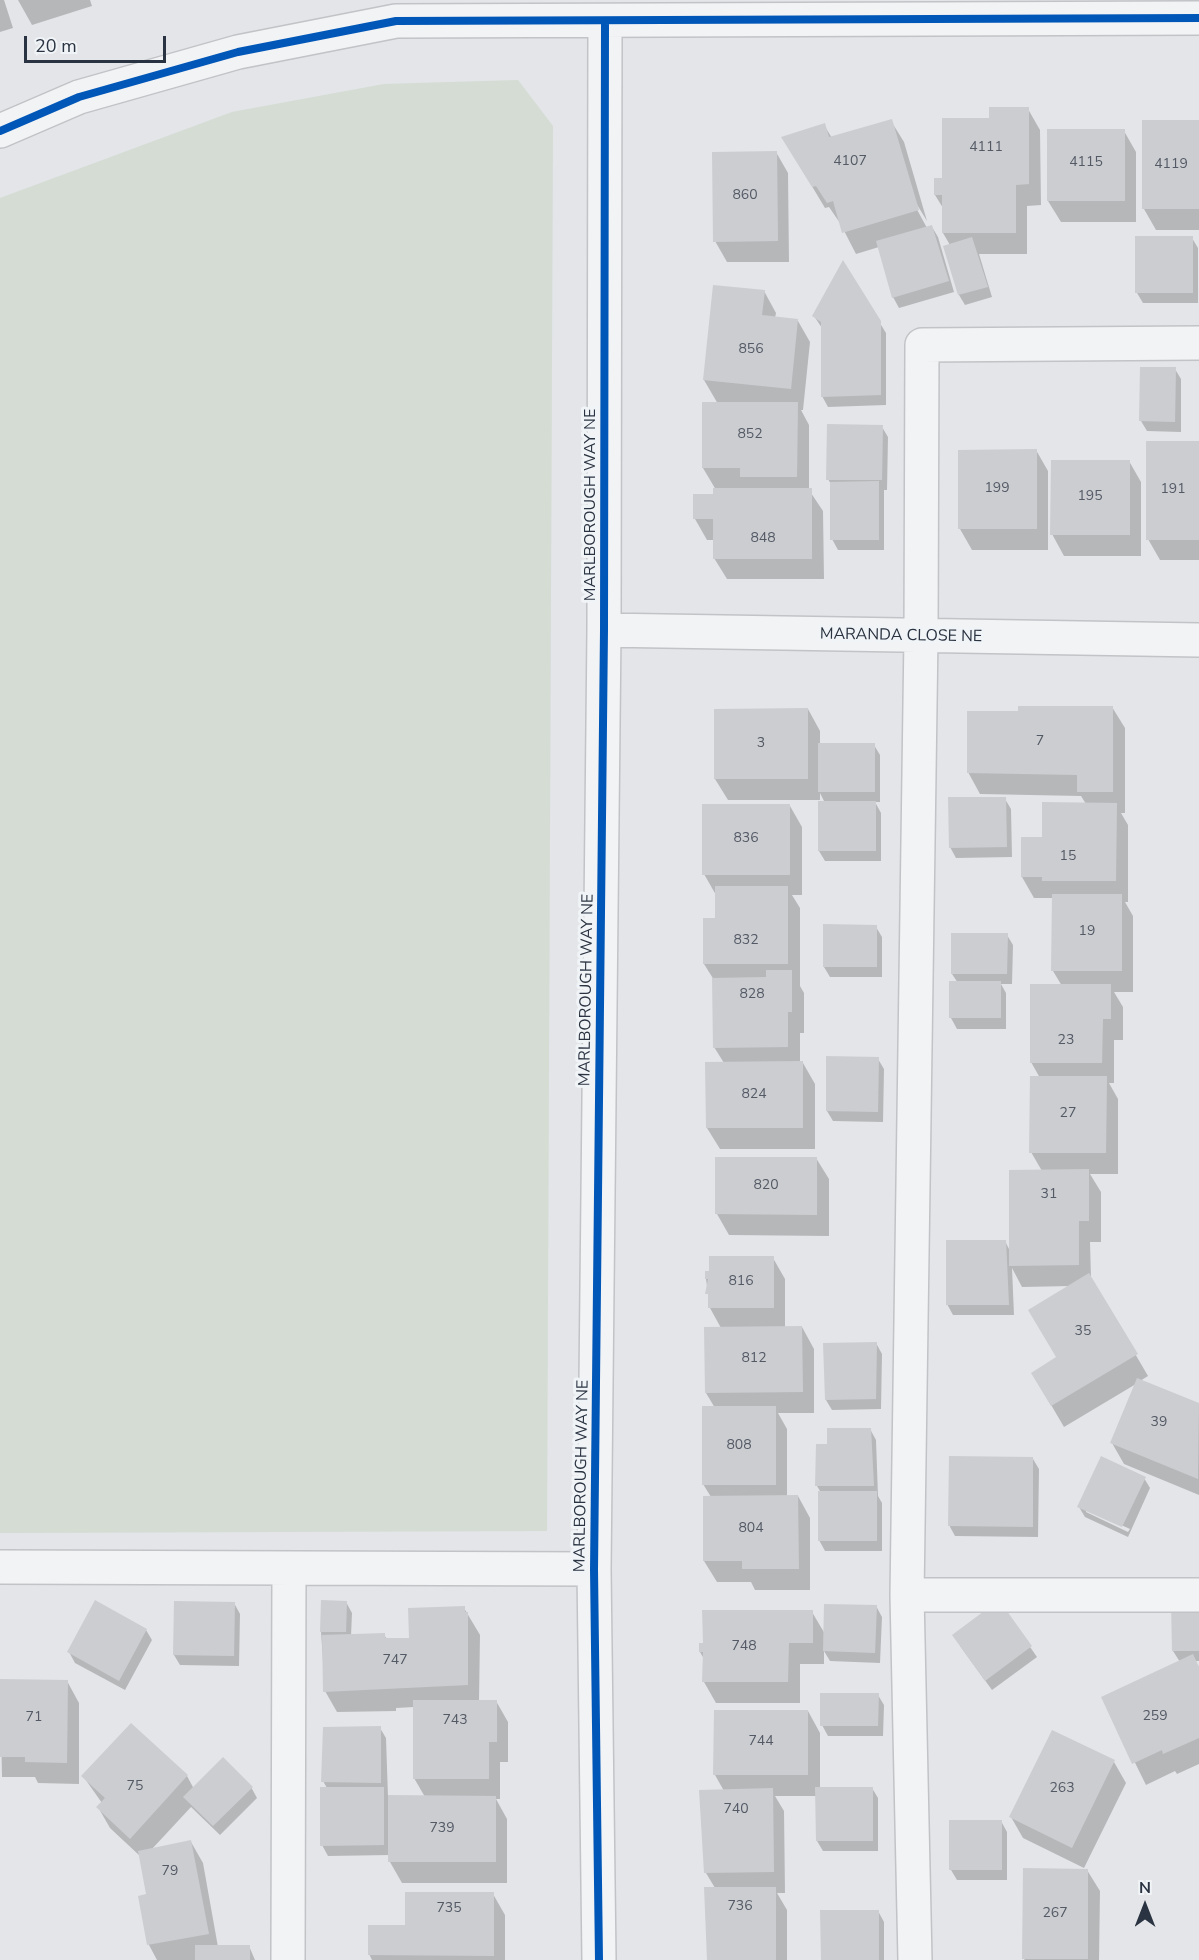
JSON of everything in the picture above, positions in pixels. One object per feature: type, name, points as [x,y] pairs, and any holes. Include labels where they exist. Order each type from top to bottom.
[{"type":"street","points":[[0,131],[79,97],[238,52],[396,21],[1199,18]]},
{"type":"street","name":"MARLBOROUGH WAY NE","points":[[599,1960],[594,1569],[604,630],[605,21]]},
{"type":"street","points":[[915,1960],[908,1595],[921,636],[922,345],[1199,343]]},
{"type":"street","name":"MARANDA CLOSE NE","points":[[604,630],[1199,640]]},
{"type":"street","points":[[0,1567],[594,1569]]},
{"type":"street","points":[[288,1960],[289,1568]]},
{"type":"street","points":[[908,1595],[1199,1595]]},
{"type":"shaded area","points":[[518,80],[553,126],[547,1531],[0,1533],[0,198],[232,112],[384,84]]},
{"type":"building","points":[[989,107],[1029,107],[1029,184],[1016,185],[1016,233],[942,233],[942,195],[934,195],[934,178],[942,178],[942,118],[989,118]]},
{"type":"building","points":[[892,119],[919,210],[842,233],[833,201],[827,203],[816,186],[812,187],[781,137],[825,123],[829,137]]},
{"type":"building","points":[[1142,120],[1199,120],[1199,209],[1142,209]]},
{"type":"building","points":[[1047,129],[1125,129],[1125,201],[1047,201]]},
{"type":"building","points":[[777,151],[778,241],[713,242],[712,152]]},
{"type":"building","points":[[932,225],[949,281],[892,298],[876,241]]},
{"type":"building","points":[[1135,236],[1193,236],[1193,293],[1135,293]]},
{"type":"building","points":[[972,237],[988,287],[958,295],[943,246]]},
{"type":"building","points":[[843,260],[881,321],[881,395],[821,397],[821,322],[812,316]]},
{"type":"building","points":[[713,285],[765,290],[762,315],[798,319],[791,389],[703,380]]},
{"type":"building","points":[[1140,367],[1176,367],[1175,422],[1139,421]]},
{"type":"building","points":[[702,402],[798,402],[797,477],[740,477],[740,468],[702,468]]},
{"type":"building","points":[[827,424],[883,425],[882,480],[826,480]]},
{"type":"building","points":[[1146,441],[1199,441],[1199,540],[1146,540]]},
{"type":"building","points":[[1037,449],[1037,529],[958,529],[958,450]]},
{"type":"building","points":[[1051,460],[1130,460],[1130,535],[1050,535]]},
{"type":"building","points":[[879,481],[879,540],[830,540],[830,482]]},
{"type":"building","points":[[713,488],[812,488],[812,559],[713,559],[713,519],[693,519],[693,494],[713,494]]},
{"type":"building","points":[[1018,706],[1113,706],[1113,792],[1077,792],[1077,775],[967,773],[967,711],[1018,711]]},
{"type":"building","points":[[808,708],[808,779],[714,779],[714,709]]},
{"type":"building","points":[[818,743],[875,743],[875,792],[818,792]]},
{"type":"building","points":[[948,797],[1006,797],[1007,847],[949,848]]},
{"type":"building","points":[[818,801],[876,801],[876,851],[818,851]]},
{"type":"building","points":[[1042,802],[1117,803],[1116,881],[1042,881],[1042,877],[1021,877],[1021,837],[1042,837]]},
{"type":"building","points":[[702,804],[790,804],[790,875],[702,875]]},
{"type":"building","points":[[715,886],[788,886],[788,964],[703,964],[703,918],[715,918]]},
{"type":"building","points":[[1052,894],[1122,894],[1122,971],[1051,971]]},
{"type":"building","points":[[823,924],[877,925],[877,967],[823,967]]},
{"type":"building","points":[[951,933],[1008,933],[1007,974],[951,974]]},
{"type":"building","points":[[766,970],[792,970],[792,1012],[788,1012],[788,1047],[713,1048],[712,978],[766,977]]},
{"type":"building","points":[[949,981],[1001,981],[1001,1018],[949,1018]]},
{"type":"building","points":[[1030,984],[1111,984],[1111,1019],[1103,1019],[1102,1063],[1030,1063]]},
{"type":"building","points":[[826,1056],[879,1057],[878,1112],[826,1111]]},
{"type":"building","points":[[803,1061],[803,1128],[706,1128],[705,1062]]},
{"type":"building","points":[[1030,1076],[1107,1076],[1106,1153],[1029,1153]]},
{"type":"building","points":[[715,1157],[817,1157],[817,1215],[715,1214]]},
{"type":"building","points":[[1089,1169],[1089,1221],[1079,1221],[1079,1265],[1009,1266],[1009,1170]]},
{"type":"building","points":[[946,1240],[1006,1240],[1009,1305],[946,1305]]},
{"type":"building","points":[[709,1256],[774,1256],[774,1308],[708,1308],[708,1294],[705,1294],[708,1279],[705,1279],[705,1271],[709,1271]]},
{"type":"building","points":[[1089,1273],[1138,1354],[1051,1406],[1031,1373],[1056,1357],[1028,1310]]},
{"type":"building","points":[[802,1326],[803,1392],[705,1393],[704,1327]]},
{"type":"building","points":[[877,1342],[876,1399],[825,1400],[823,1343]]},
{"type":"building","points":[[1137,1378],[1199,1403],[1198,1479],[1110,1443]]},
{"type":"building","points":[[702,1406],[776,1406],[776,1485],[702,1485]]},
{"type":"building","points":[[827,1428],[871,1428],[874,1486],[815,1486],[816,1444],[827,1444]]},
{"type":"building","points":[[949,1456],[1033,1457],[1033,1527],[948,1526]]},
{"type":"building","points":[[1101,1456],[1146,1477],[1122,1527],[1077,1507]]},
{"type":"building","points":[[818,1491],[877,1491],[877,1541],[818,1541]]},
{"type":"building","points":[[798,1495],[799,1569],[742,1569],[742,1561],[703,1561],[703,1496]]},
{"type":"building","points":[[95,1600],[147,1629],[119,1681],[67,1652]]},
{"type":"building","points":[[321,1600],[347,1601],[346,1632],[320,1632]]},
{"type":"building","points":[[999,1600],[1032,1646],[985,1681],[952,1635]]},
{"type":"building","points":[[1199,1600],[1199,1651],[1172,1651],[1171,1601]]},
{"type":"building","points":[[174,1601],[235,1602],[234,1656],[173,1655]]},
{"type":"building","points":[[824,1604],[877,1605],[875,1653],[823,1651]]},
{"type":"building","points":[[465,1606],[465,1612],[468,1612],[468,1685],[323,1692],[322,1635],[385,1633],[385,1638],[409,1638],[408,1608]]},
{"type":"building","points":[[702,1610],[813,1610],[813,1643],[789,1643],[788,1682],[702,1682],[703,1652],[699,1652],[699,1643],[703,1643]]},
{"type":"building","points":[[1193,1654],[1199,1667],[1199,1738],[1163,1754],[1162,1750],[1132,1764],[1101,1697]]},
{"type":"building","points":[[0,1679],[68,1680],[67,1763],[25,1762],[25,1757],[0,1757]]},
{"type":"building","points":[[820,1693],[879,1693],[878,1726],[820,1726]]},
{"type":"building","points":[[413,1700],[497,1700],[497,1742],[489,1742],[489,1779],[413,1779]]},
{"type":"building","points":[[714,1710],[808,1710],[808,1775],[713,1775]]},
{"type":"building","points":[[131,1723],[188,1775],[130,1839],[96,1807],[105,1798],[81,1776]]},
{"type":"building","points":[[381,1726],[381,1783],[321,1782],[323,1727]]},
{"type":"building","points":[[1052,1730],[1115,1760],[1072,1848],[1009,1817]]},
{"type":"building","points":[[223,1757],[253,1787],[213,1826],[183,1797]]},
{"type":"building","points":[[320,1787],[384,1787],[384,1845],[320,1846]]},
{"type":"building","points":[[815,1787],[873,1787],[873,1841],[816,1841]]},
{"type":"building","points":[[773,1788],[774,1872],[704,1873],[699,1790]]},
{"type":"building","points":[[388,1795],[496,1796],[496,1862],[388,1862]]},
{"type":"building","points":[[949,1820],[1002,1820],[1002,1870],[949,1870]]},
{"type":"building","points":[[191,1840],[209,1934],[147,1945],[138,1896],[146,1894],[138,1851]]},
{"type":"building","points":[[1023,1868],[1088,1869],[1088,1959],[1022,1959]]},
{"type":"building","points":[[704,1887],[776,1887],[776,1960],[707,1960]]},
{"type":"building","points":[[405,1892],[494,1892],[494,1956],[368,1955],[368,1925],[405,1925]]},
{"type":"building","points":[[820,1910],[879,1910],[879,1960],[821,1960]]},
{"type":"building","points":[[195,1945],[250,1945],[250,1960],[195,1960]]},
{"type":"cycle path","points":[[0,131],[79,97],[238,52],[396,21],[1199,18]]},
{"type":"cycle path","points":[[599,1960],[594,1569],[604,630],[605,21]]}]
